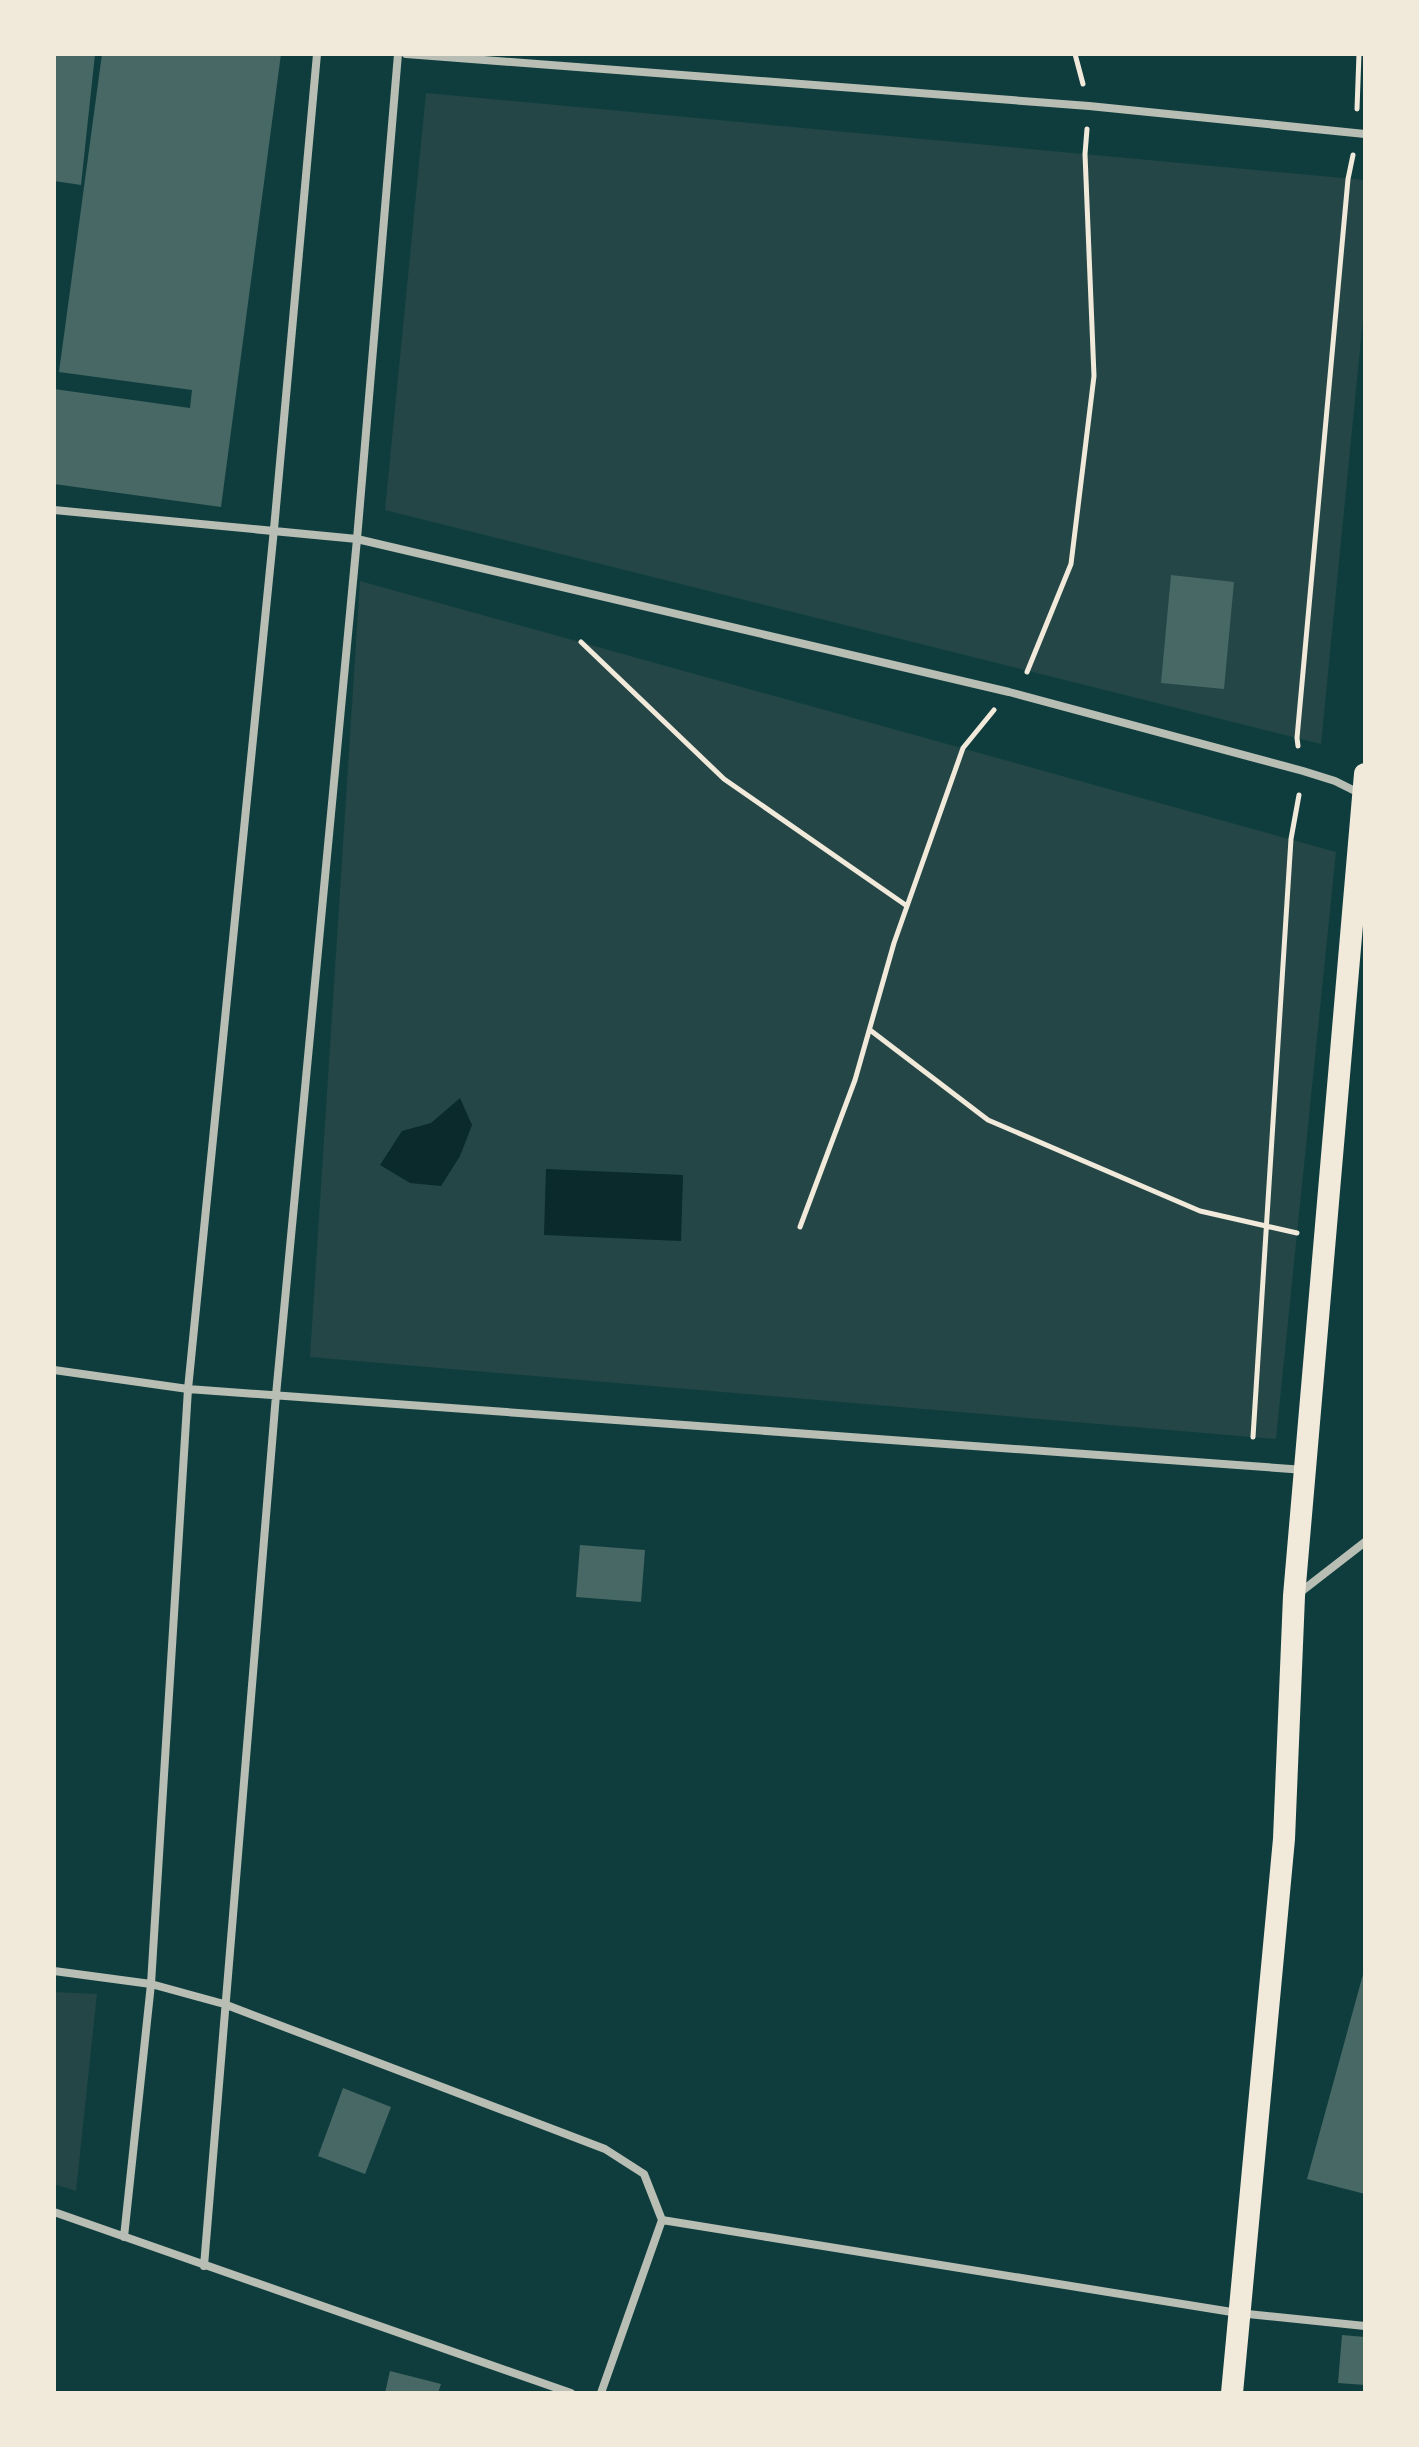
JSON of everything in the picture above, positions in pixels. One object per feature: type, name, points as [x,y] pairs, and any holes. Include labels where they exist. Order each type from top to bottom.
[{"type":"highway","points":[[1232,2393],[1284,1839],[1294,1596],[1364,789]]},
{"type":"street","points":[[124,2237],[151,1984],[188,1389],[274,529],[317,54]]},
{"type":"street","points":[[204,2266],[276,1395],[357,539],[398,54]]},
{"type":"street","points":[[406,54],[1089,106],[1365,134]]},
{"type":"street","points":[[54,510],[357,539],[1009,692],[1364,789]]},
{"type":"street","points":[[54,1370],[188,1389],[1307,1470]]},
{"type":"street","points":[[1294,1596],[1365,1542]]},
{"type":"street","points":[[54,1971],[151,1984],[224,2004],[605,2149],[644,2174],[662,2220],[601,2393]]},
{"type":"street","points":[[54,2212],[571,2393]]},
{"type":"street","points":[[662,2220],[1238,2313],[1365,2326]]},
{"type":"path","points":[[800,1227],[855,1080],[907,906],[963,748],[1029,670],[1071,564],[1094,376],[1085,154],[1089,106],[1075,54]]},
{"type":"path","points":[[581,642],[724,779],[907,906]]},
{"type":"path","points":[[870,1030],[988,1120],[1200,1211],[1297,1233]]},
{"type":"shaded area","points":[[426,93],[1365,180],[1365,298],[1321,744],[385,510]]},
{"type":"shaded area","points":[[360,581],[1336,852],[1276,1439],[310,1357]]},
{"type":"shaded area","points":[[460,1098],[472,1125],[460,1156],[441,1186],[410,1183],[380,1165],[402,1131],[431,1123]]},
{"type":"shaded area","points":[[546,1169],[683,1175],[681,1241],[544,1235]]},
{"type":"shaded area","points":[[54,1992],[97,1994],[76,2191],[54,2184]]},
{"type":"building","points":[[54,54],[95,54],[81,185],[54,181]]},
{"type":"building","points":[[102,54],[281,54],[221,507],[54,484],[54,389],[190,408],[192,390],[59,372]]},
{"type":"building","points":[[1171,575],[1234,582],[1224,689],[1161,683]]},
{"type":"building","points":[[580,1545],[645,1550],[641,1602],[576,1597]]},
{"type":"building","points":[[1365,1967],[1365,2194],[1307,2179]]},
{"type":"building","points":[[343,2088],[391,2107],[365,2174],[318,2156]]},
{"type":"building","points":[[1342,2335],[1365,2337],[1365,2385],[1338,2383]]},
{"type":"building","points":[[390,2371],[441,2384],[438,2393],[385,2393]]}]
